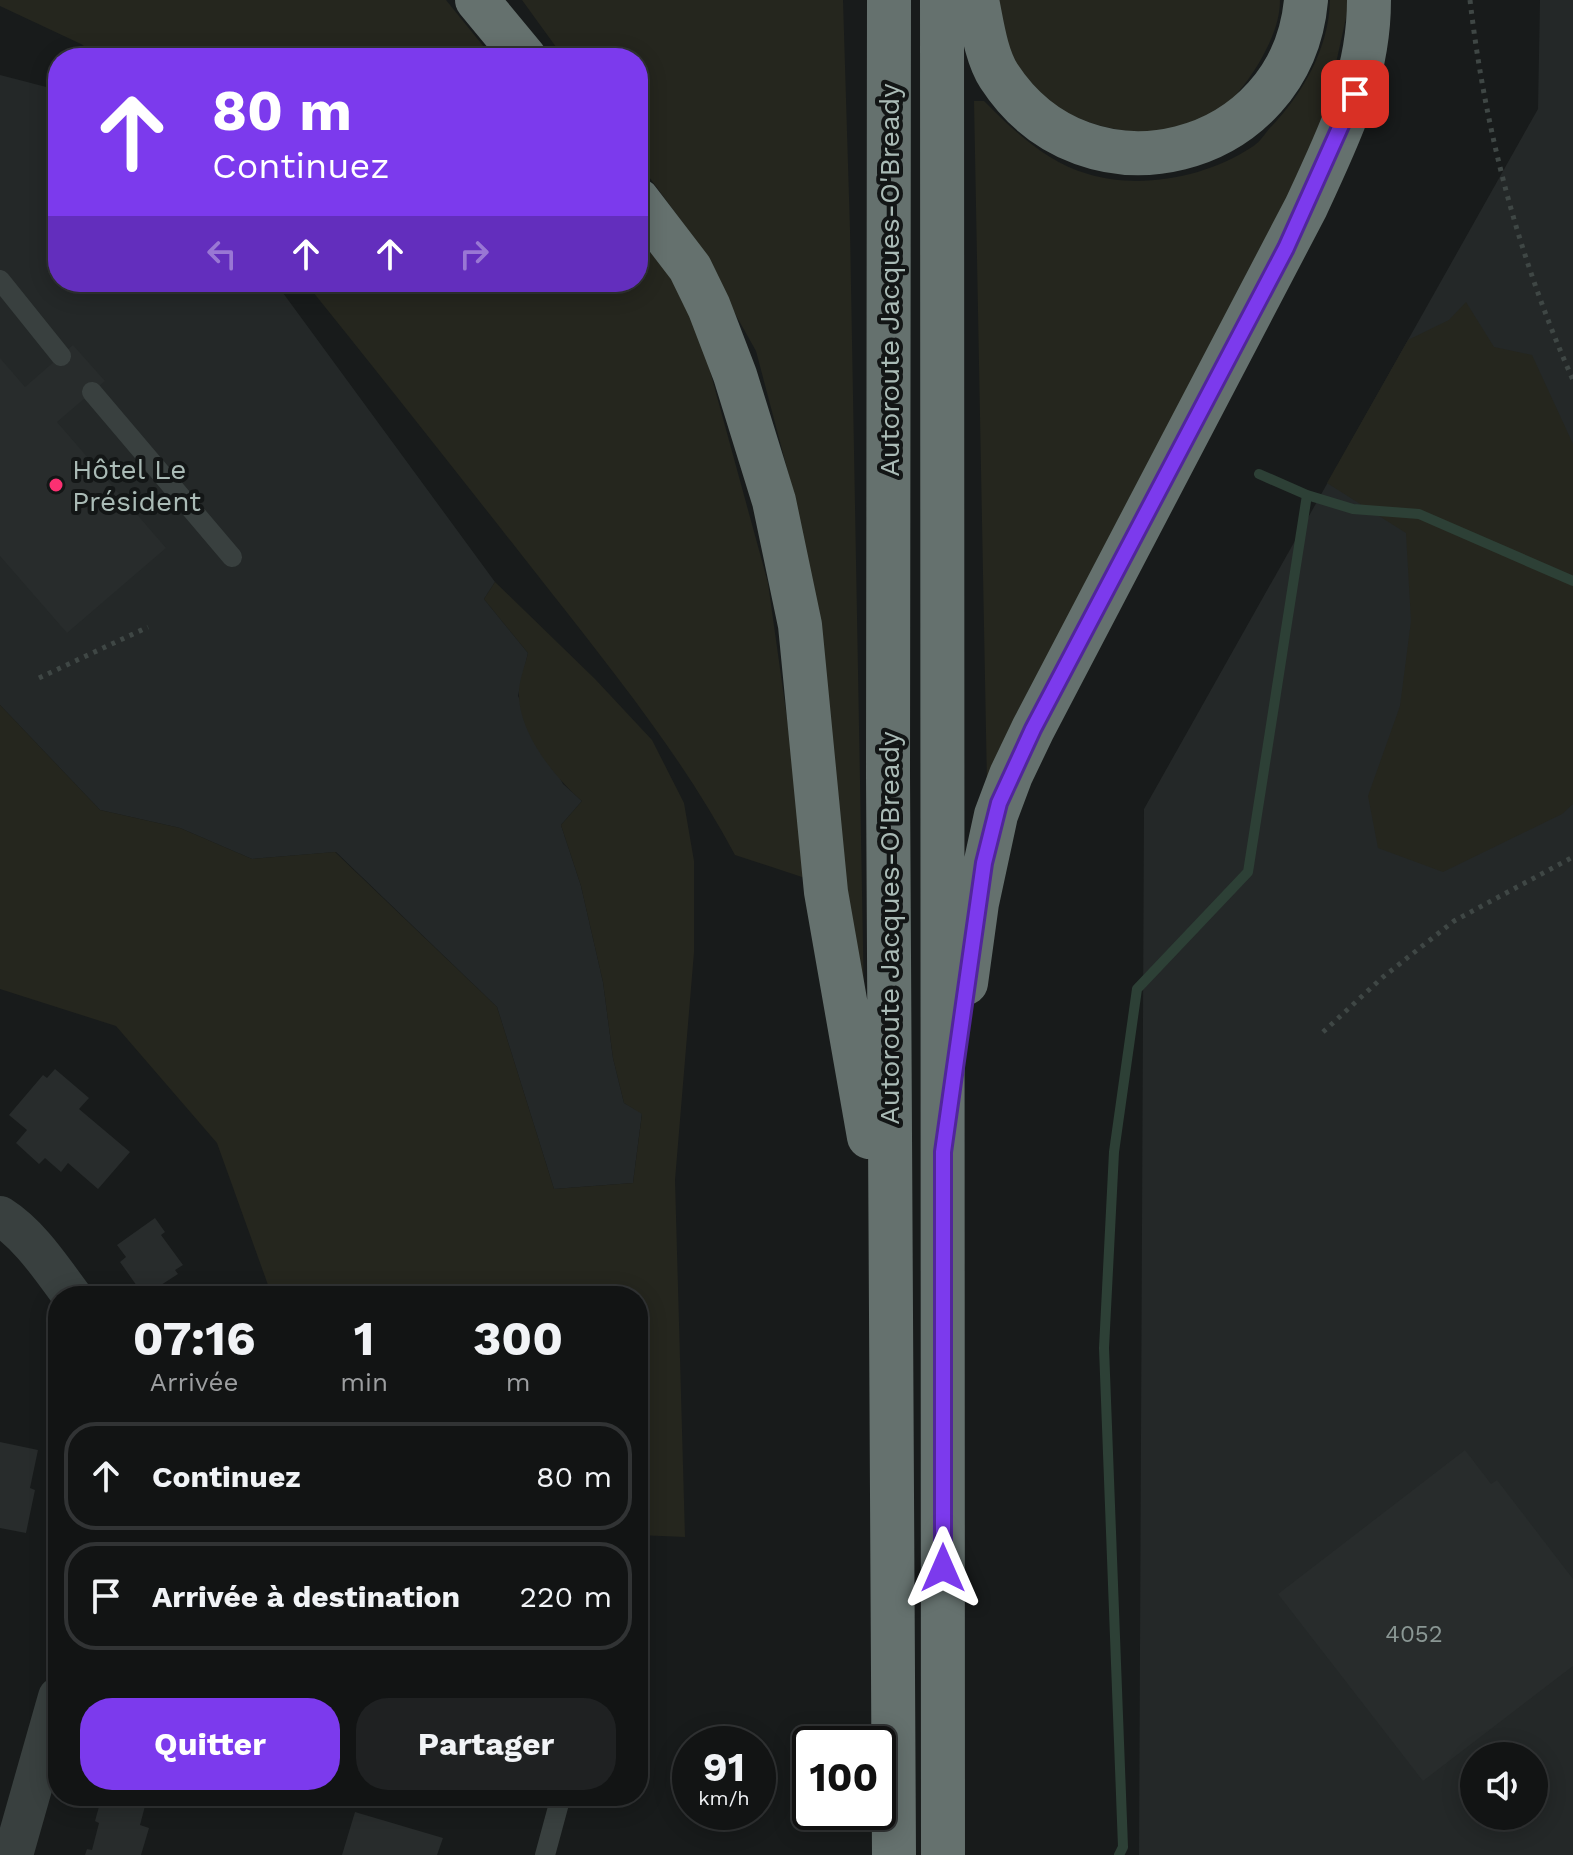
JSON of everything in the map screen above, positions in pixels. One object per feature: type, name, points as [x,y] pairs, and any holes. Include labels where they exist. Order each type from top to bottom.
[{"type":"highway","points":[[477,0],[517,48]]},
{"type":"highway","name":"Autoroute Jacques-O'Bready","points":[[889,0],[894,1855]]},
{"type":"highway","name":"Autoroute Jacques-O'Bready","points":[[942,0],[943,1855]]},
{"type":"highway","points":[[977,0],[998,74],[1024,108],[1074,142],[1111,153],[1160,154],[1215,136],[1264,100],[1293,55],[1304,19],[1306,0]]},
{"type":"highway","points":[[943,1152],[977,903],[999,803],[1033,729],[1306,207],[1343,125],[1362,70],[1369,29],[1369,0]]},
{"type":"highway","points":[[648,213],[690,268],[709,307],[735,375],[774,501],[793,582],[802,637],[826,892],[890,1259]]},
{"type":"street","points":[[0,1216],[12,1223],[65,1286]]},
{"type":"street","points":[[13,1855],[48,1732]]},
{"type":"lane","points":[[0,280],[61,356]]},
{"type":"lane","points":[[92,392],[232,557]]},
{"type":"lane","points":[[545,1855],[558,1806]]},
{"type":"path","points":[[1470,0],[1484,102],[1508,200],[1536,292],[1573,380]]},
{"type":"path","points":[[39,678],[148,627]]},
{"type":"path","points":[[1323,1032],[1383,977],[1454,921],[1573,857]]},
{"type":"shaded area","points":[[0,0],[446,0],[485,48],[87,48],[0,6]]},
{"type":"shaded area","points":[[522,0],[843,0],[864,1001],[844,892],[794,495],[756,351],[688,230],[648,176],[648,48],[557,48]]},
{"type":"shaded area","points":[[997,0],[1280,0],[1280,8],[1259,63],[1218,112],[1190,127],[1166,132],[1141,132],[1115,129],[1066,113],[1029,85],[1012,55]]},
{"type":"shaded area","points":[[1330,0],[1350,0],[1332,81],[1307,170],[987,784],[974,101],[984,101],[1045,154],[1088,174],[1129,181],[1194,173],[1255,145],[1292,101],[1319,53],[1325,36]]},
{"type":"shaded area","points":[[1540,0],[1573,0],[1573,1855],[1139,1855],[1144,809],[1538,109]]},
{"type":"shaded area","points":[[0,75],[48,87],[48,292],[282,292],[495,582],[484,599],[528,653],[518,696],[563,784],[582,801],[561,825],[581,886],[603,982],[613,1058],[624,1103],[642,1113],[633,1183],[554,1189],[497,1007],[336,852],[252,859],[180,828],[100,810],[0,705]]},
{"type":"shaded area","points":[[648,250],[668,273],[698,327],[768,583],[792,754],[805,878],[735,855],[672,752],[459,475],[313,292],[648,292]]},
{"type":"shaded area","points":[[1466,302],[1494,347],[1532,355],[1573,444],[1573,804],[1562,814],[1443,872],[1378,848],[1368,796],[1400,706],[1411,621],[1406,533],[1327,483],[1408,340],[1449,320]]},
{"type":"shaded area","points":[[495,582],[595,679],[652,740],[684,803],[694,861],[694,952],[675,1180],[685,1537],[648,1535],[648,1286],[268,1286],[217,1143],[116,1026],[0,989],[0,705],[100,810],[180,828],[252,859],[335,852],[497,1007],[554,1189],[633,1183],[642,1114],[624,1103],[613,1058],[603,982],[581,886],[561,825],[582,801],[550,768],[532,740],[521,710],[519,691],[528,653],[484,599]]},
{"type":"building","name":"Hôtel Le Président","points":[[73,345],[105,381],[57,422],[166,548],[67,633],[0,556],[0,358],[25,387]]},
{"type":"building","points":[[55,1069],[89,1098],[79,1109],[130,1152],[98,1189],[68,1163],[61,1172],[45,1158],[39,1164],[16,1143],[27,1130],[9,1115],[43,1075],[47,1078]]},
{"type":"building","points":[[155,1218],[165,1232],[161,1235],[183,1265],[175,1270],[178,1274],[159,1286],[137,1286],[120,1262],[126,1257],[117,1245]]},
{"type":"building","points":[[0,1442],[38,1450],[30,1488],[35,1490],[26,1533],[0,1528]]},
{"type":"building","points":[[1465,1450],[1491,1484],[1497,1480],[1573,1579],[1573,1666],[1474,1742],[1460,1742],[1460,1753],[1423,1781],[1278,1594]]},
{"type":"building","points":[[99,1806],[145,1806],[140,1825],[149,1828],[141,1855],[85,1855],[87,1849],[92,1850],[99,1823],[95,1821]]},
{"type":"building","points":[[355,1812],[443,1838],[437,1855],[342,1855]]},
{"type":"waterway","points":[[1259,474],[1307,495],[1353,509],[1419,514],[1573,581]]},
{"type":"waterway","points":[[1119,1855],[1123,1847],[1104,1348],[1114,1152],[1137,989],[1248,872],[1307,495]]},
{"type":"place","name":"Hôtel Le Président","points":[[56,485]]},
{"type":"route","points":[[943,1568],[943,1152],[977,903],[999,803],[1033,729],[1286,248],[1355,94]]}]
